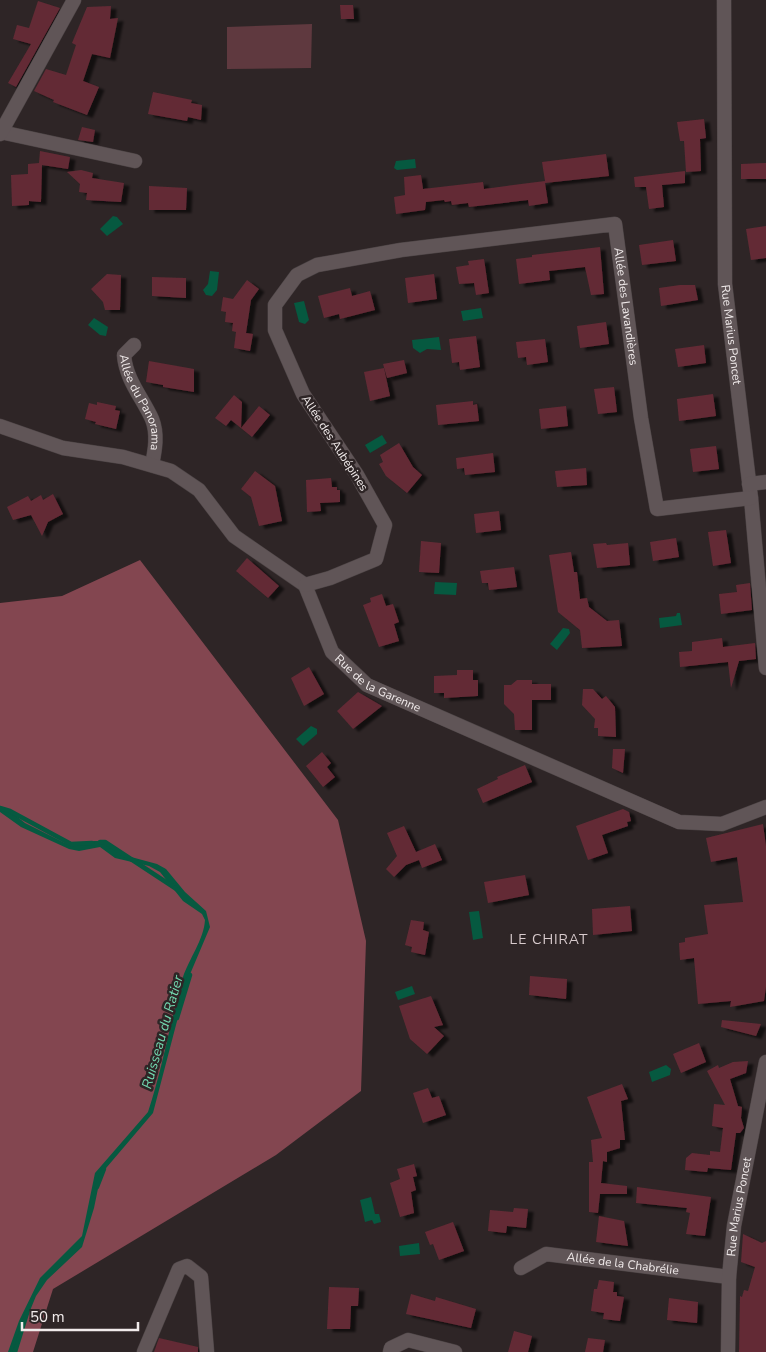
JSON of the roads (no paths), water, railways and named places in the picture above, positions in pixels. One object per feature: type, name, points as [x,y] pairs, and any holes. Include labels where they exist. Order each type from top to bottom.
[{"type":"street","points":[[74,0],[0,133],[135,161]]},
{"type":"street","name":"Rue Marius Poncet","points":[[724,0],[725,284],[750,491],[766,668]]},
{"type":"street","name":"Allée des Lavandières","points":[[400,250],[614,224],[641,418],[657,509],[750,491]]},
{"type":"street","name":"Allée des Aubépines","points":[[304,585],[330,578],[376,559],[385,525],[357,475],[303,394],[275,330],[275,305],[298,275],[318,265],[400,250]]},
{"type":"street","name":"Allée du Panorama","points":[[134,345],[124,355],[125,370],[153,421],[156,446],[152,465]]},
{"type":"street","points":[[0,426],[63,448],[123,457],[171,471],[199,490],[234,536],[304,585]]},
{"type":"street","points":[[750,491],[766,482]]},
{"type":"street","name":"Rue de la Garenne","points":[[304,585],[332,652],[367,685],[680,822],[722,824],[766,807]]},
{"type":"street","name":"Rue Marius Poncet","points":[[728,1352],[729,1277],[734,1226],[766,1062]]},
{"type":"street","name":"Allée de la Chabrélie","points":[[520,1268],[546,1254],[729,1277]]},
{"type":"street","points":[[144,1352],[179,1269],[187,1266],[201,1277],[207,1352]]},
{"type":"street","points":[[390,1352],[391,1348],[408,1340],[455,1352]]},
{"type":"waterway","name":"Ruisseau du Ratier","points":[[0,808],[10,811],[71,844],[92,843]]},
{"type":"waterway","name":"Ruisseau du Ratier","points":[[100,842],[105,842],[178,890]]},
{"type":"waterway","name":"Ruisseau du Ratier","points":[[177,1018],[190,975]]},
{"type":"waterway","name":"Ruisseau du Ratier","points":[[97,1187],[104,1169]]},
{"type":"waterway","name":"Ruisseau du Ratier","points":[[15,1352],[27,1313]]},
{"type":"district","name":"LE CHIRAT","points":[[549,939]]}]
